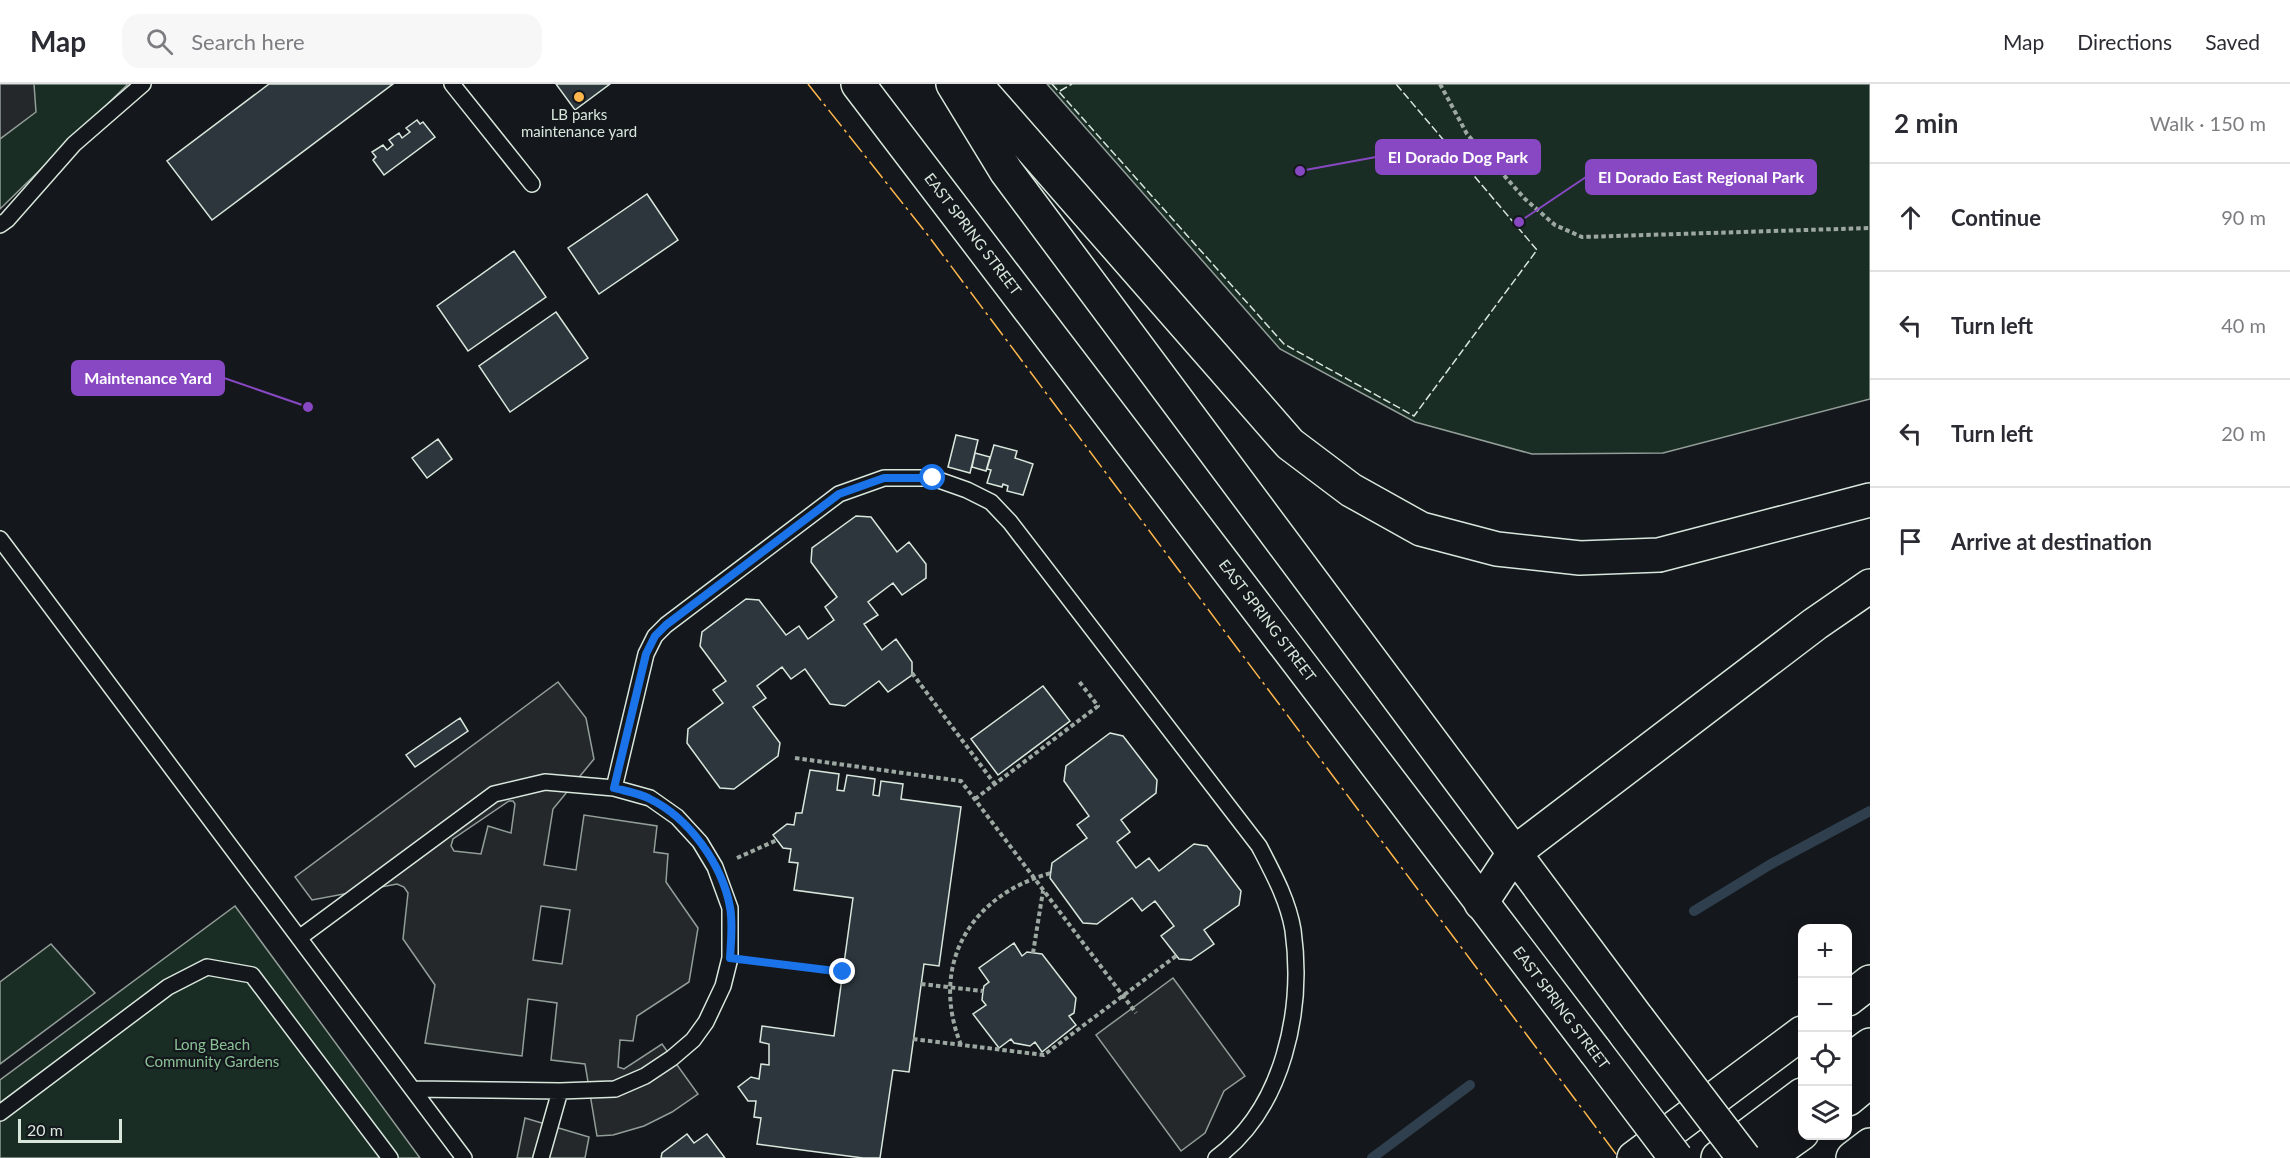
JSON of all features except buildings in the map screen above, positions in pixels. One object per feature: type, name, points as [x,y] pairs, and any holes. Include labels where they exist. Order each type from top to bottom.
[{"type":"main road","name":"EAST SPRING STREET","points":[[858,84],[1676,1158]]},
{"type":"main road","points":[[953,84],[1006,171],[1743,1158]]},
{"type":"main road","points":[[975,84],[1290,444],[1351,490],[1421,530],[1497,549],[1569,557],[1659,555],[1870,500]]},
{"type":"main road","points":[[1481,903],[1514,853],[1815,624],[1870,586]]},
{"type":"main road","points":[[1852,996],[1870,982]]},
{"type":"main road","points":[[1634,1158],[1798,1037]]},
{"type":"main road","points":[[1852,1058],[1870,1045]]},
{"type":"main road","points":[[1852,1096],[1870,1081]]},
{"type":"main road","points":[[1718,1158],[1798,1099]]},
{"type":"main road","points":[[1767,1158],[1798,1136]]},
{"type":"main road","points":[[1852,1158],[1870,1145]]},
{"type":"lane","points":[[0,225],[74,144],[143,84]]},
{"type":"lane","points":[[452,84],[532,184]]},
{"type":"lane","points":[[614,788],[650,644],[666,625],[839,494],[884,478],[933,478],[967,490],[991,502],[1010,522],[1259,846],[1282,891],[1293,929],[1296,968],[1293,1019],[1281,1066],[1262,1104],[1235,1144],[1216,1158]]},
{"type":"lane","points":[[0,539],[464,1158]]},
{"type":"lane","points":[[299,938],[494,794],[545,782],[614,788],[650,798],[677,818],[700,842],[715,867],[730,908],[730,958],[723,986],[706,1022],[693,1040],[645,1076],[615,1089],[413,1089]]},
{"type":"lane","points":[[0,1113],[168,987],[207,967],[252,975],[390,1158]]},
{"type":"lane","points":[[542,1158],[560,1090]]},
{"type":"path","points":[[1440,84],[1467,134],[1525,199],[1555,225],[1582,237],[1870,228]]},
{"type":"path","points":[[912,673],[994,783]]},
{"type":"path","points":[[975,799],[1098,706],[1078,680]]},
{"type":"path","points":[[795,758],[962,781],[1136,1013]]},
{"type":"path","points":[[715,867],[777,840]]},
{"type":"path","points":[[962,1045],[950,1011],[949,987],[958,948],[968,929],[991,901],[1034,877],[1051,873]]},
{"type":"path","points":[[1034,953],[1043,890]]},
{"type":"path","points":[[913,1039],[1044,1055],[1176,956]]},
{"type":"path","points":[[730,958],[843,972]]},
{"type":"path","points":[[921,984],[983,991]]},
{"type":"green space","points":[[0,84],[128,84],[0,209]]},
{"type":"green space","points":[[1047,84],[1870,84],[1870,399],[1663,453],[1532,454],[1415,422],[1280,349]]},
{"type":"green space","name":"Long Beach Community Gardens","points":[[235,906],[420,1158],[0,1158],[0,1080]]},
{"type":"green space","points":[[51,944],[95,993],[0,1064],[0,982]]},
{"type":"shaded area","points":[[0,84],[34,84],[36,112],[0,139]]},
{"type":"shaded area","points":[[558,682],[586,718],[594,759],[553,809],[544,865],[576,870],[584,815],[657,826],[654,852],[668,854],[666,882],[698,928],[689,982],[637,1016],[633,1041],[620,1040],[618,1067],[624,1069],[662,1044],[698,1094],[672,1112],[644,1126],[613,1135],[597,1136],[585,1064],[551,1060],[557,1003],[528,999],[522,1056],[425,1043],[435,985],[403,939],[408,893],[404,887],[397,884],[312,900],[295,877]],"holes":[[[509,801],[515,804],[511,833],[488,826],[481,854],[454,851],[451,846],[453,839]],[[541,906],[570,910],[562,964],[533,960]]]},
{"type":"shaded area","points":[[1173,978],[1245,1076],[1224,1091],[1205,1133],[1181,1151],[1096,1035]]},
{"type":"shaded area","points":[[525,1118],[589,1137],[585,1158],[517,1158]]},
{"type":"waterway","points":[[1694,911],[1771,864],[1870,811]]},
{"type":"waterway","points":[[1372,1158],[1470,1085]]},
{"type":"fence","points":[[1052,84],[1284,344],[1414,416],[1537,250],[1396,84]]},
{"type":"fence","points":[[1060,91],[1072,84]]},
{"type":"power","points":[[808,84],[927,234],[1619,1158]]},
{"type":"place","name":"LB parks maintenance yard","points":[[579,97]]},
{"type":"place","name":"El Dorado Dog Park","points":[[1300,171]]},
{"type":"place","name":"El Dorado East Regional Park","points":[[1519,222]]},
{"type":"place","name":"Maintenance Yard","points":[[308,407]]},
{"type":"route","points":[[843,972],[730,958],[732,936],[730,908],[715,867],[700,842],[677,818],[650,798],[614,788],[646,654],[655,636],[666,625],[839,494],[884,478],[933,478]]}]
